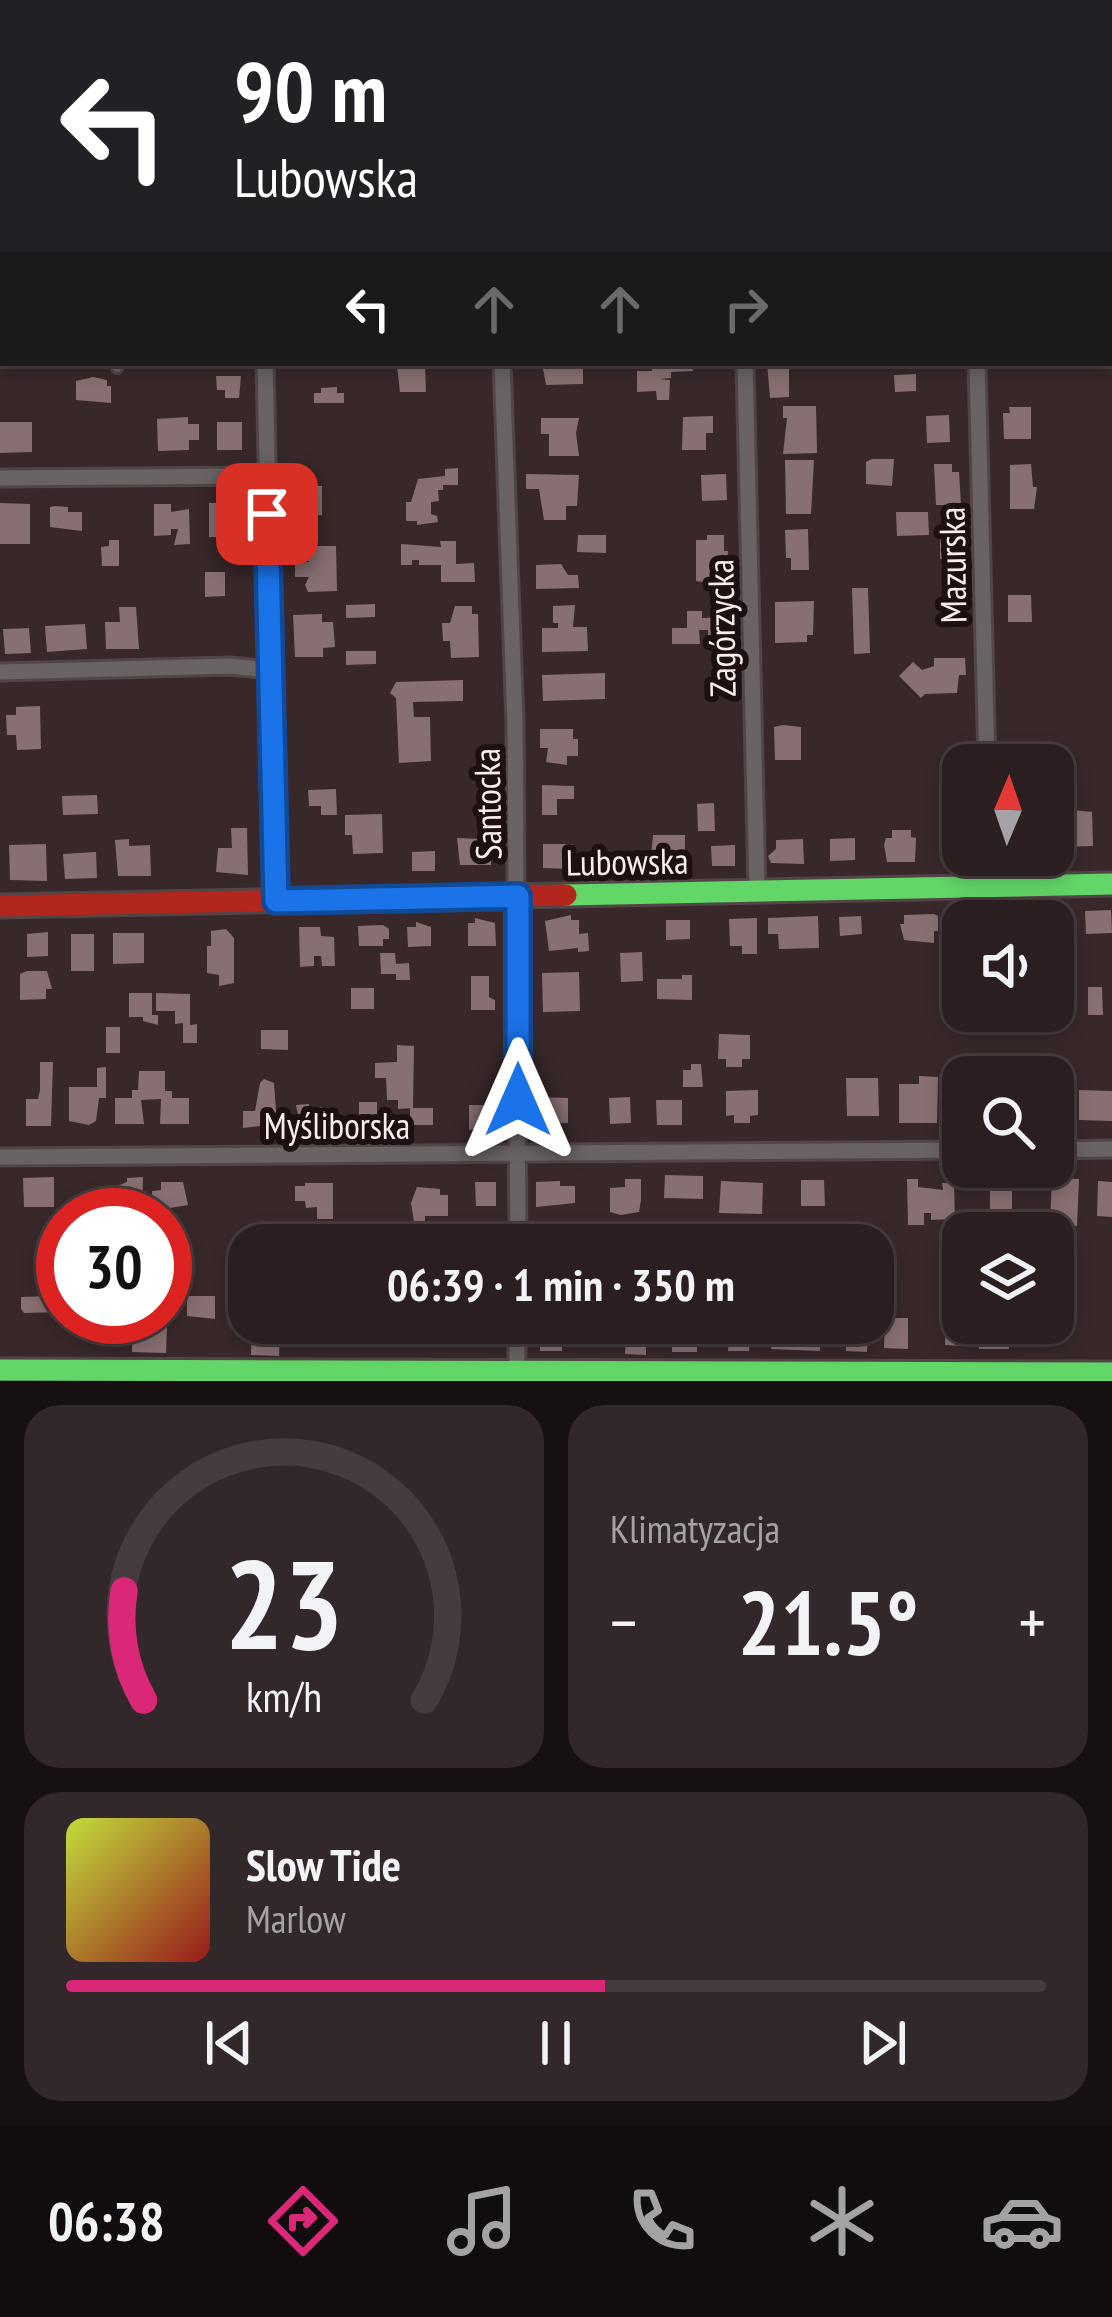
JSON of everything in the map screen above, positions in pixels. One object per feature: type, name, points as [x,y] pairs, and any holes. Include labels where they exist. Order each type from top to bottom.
[{"type":"street","points":[[265,366],[276,901]]},
{"type":"street","name":"Santocka","points":[[502,366],[518,896],[518,1224]]},
{"type":"street","name":"Zagórzycka","points":[[746,366],[757,891]]},
{"type":"street","name":"Mazurska","points":[[977,366],[986,744]]},
{"type":"street","points":[[0,478],[267,476]]},
{"type":"street","points":[[0,672],[230,666],[269,670]]},
{"type":"street","points":[[990,876],[990,886]]},
{"type":"street","name":"Lubowska","points":[[0,906],[1112,884]]},
{"type":"street","points":[[1074,1150],[1112,1149]]},
{"type":"street","name":"Myśliborska","points":[[0,1156],[942,1150]]},
{"type":"street","points":[[517,1377],[518,1344]]},
{"type":"street","points":[[0,1370],[517,1377],[1112,1373]]},
{"type":"building","points":[[397,366],[425,366],[426,392],[400,392]]},
{"type":"building","points":[[543,366],[583,366],[583,384],[546,385]]},
{"type":"building","points":[[651,366],[693,366],[693,371],[671,372],[671,378],[659,379],[670,380],[669,400],[657,400],[656,391],[637,392],[637,371],[652,371]]},
{"type":"building","points":[[767,366],[789,366],[789,397],[770,398]]},
{"type":"building","points":[[916,374],[916,391],[895,392],[894,375]]},
{"type":"building","points":[[216,376],[241,376],[239,398],[225,398],[225,390],[217,390]]},
{"type":"building","points":[[107,380],[111,403],[76,400],[76,381]]},
{"type":"building","points":[[337,387],[337,393],[344,393],[344,403],[314,403],[314,393],[321,393],[321,388]]},
{"type":"building","points":[[783,406],[816,406],[817,453],[783,454],[787,418],[783,418]]},
{"type":"building","points":[[1009,407],[1031,407],[1031,439],[1004,439],[1003,413],[1010,413]]},
{"type":"building","points":[[949,415],[950,442],[927,443],[926,416]]},
{"type":"building","points":[[713,416],[706,450],[682,450],[683,417]]},
{"type":"building","points":[[188,417],[188,424],[199,424],[199,440],[189,440],[189,450],[158,451],[157,419]]},
{"type":"building","points":[[541,418],[579,418],[579,456],[549,456],[549,434],[541,434]]},
{"type":"building","points":[[0,422],[32,422],[32,452],[0,453]]},
{"type":"building","points":[[217,422],[242,422],[242,450],[217,450]]},
{"type":"building","points":[[894,459],[892,486],[866,484],[866,462]]},
{"type":"building","points":[[785,460],[814,460],[811,514],[786,514]]},
{"type":"building","points":[[934,464],[952,464],[952,472],[959,472],[961,505],[936,505]]},
{"type":"building","points":[[1031,464],[1033,487],[1037,487],[1034,509],[1010,509],[1010,465]]},
{"type":"building","points":[[458,468],[458,485],[443,485],[438,490],[439,501],[431,502],[431,514],[438,522],[417,525],[417,521],[406,521],[406,502],[411,502],[418,479],[445,476],[445,469]]},
{"type":"building","points":[[526,474],[579,475],[577,506],[566,506],[566,520],[544,520],[539,489],[526,489]]},
{"type":"building","points":[[726,474],[727,500],[702,501],[701,475]]},
{"type":"building","points":[[292,480],[322,486],[322,515],[310,515],[310,521],[294,519]]},
{"type":"building","points":[[0,503],[30,504],[30,544],[0,544]]},
{"type":"building","points":[[209,503],[224,503],[225,513],[246,513],[241,546],[225,547],[225,537],[209,537]]},
{"type":"building","points":[[154,504],[171,504],[171,512],[189,509],[190,544],[174,545],[178,529],[171,529],[171,535],[154,536]]},
{"type":"building","points":[[50,507],[82,512],[82,531],[50,527]]},
{"type":"building","points":[[896,512],[928,512],[929,535],[897,536]]},
{"type":"building","points":[[808,529],[809,570],[791,570],[785,530]]},
{"type":"building","points":[[962,534],[962,558],[940,559],[940,535]]},
{"type":"building","points":[[578,535],[606,535],[606,553],[577,552]]},
{"type":"building","points":[[707,535],[724,535],[724,551],[728,551],[725,585],[696,581],[696,540],[707,540]]},
{"type":"building","points":[[109,540],[119,540],[119,566],[102,566],[101,547],[109,546]]},
{"type":"building","points":[[440,541],[456,541],[456,564],[474,563],[475,582],[441,582],[441,565],[419,565],[419,560],[412,560],[412,565],[401,565],[401,544],[441,547]]},
{"type":"building","points":[[307,546],[336,546],[337,591],[308,592],[309,577],[295,577],[295,563],[309,562]]},
{"type":"building","points":[[561,564],[568,575],[578,575],[579,588],[536,589],[536,565]]},
{"type":"building","points":[[205,572],[225,572],[225,596],[205,597]]},
{"type":"building","points":[[852,588],[868,588],[870,653],[854,654]]},
{"type":"building","points":[[1008,595],[1031,595],[1032,622],[1008,622]]},
{"type":"building","points":[[814,601],[813,635],[807,635],[807,642],[775,643],[775,602]]},
{"type":"building","points":[[375,604],[375,617],[346,618],[346,605]]},
{"type":"building","points":[[575,605],[573,627],[587,627],[588,651],[542,652],[542,628],[558,628],[553,623],[553,606]]},
{"type":"building","points":[[455,606],[472,606],[472,614],[478,614],[479,657],[451,658],[450,641],[443,641],[442,623],[450,623]]},
{"type":"building","points":[[119,607],[136,607],[139,649],[106,649],[105,622],[120,622]]},
{"type":"building","points":[[687,611],[702,611],[702,618],[726,617],[727,643],[708,644],[708,630],[699,630],[700,644],[672,644],[672,628],[687,628]]},
{"type":"building","points":[[322,614],[322,622],[333,622],[335,647],[323,648],[323,657],[295,657],[293,615]]},
{"type":"building","points":[[85,624],[87,649],[47,652],[45,626]]},
{"type":"building","points":[[29,628],[31,653],[5,654],[3,629]]},
{"type":"building","points":[[346,651],[376,651],[376,664],[346,665]]},
{"type":"building","points":[[934,658],[965,658],[966,675],[959,675],[957,693],[921,698],[899,676],[913,662],[922,670],[934,666]]},
{"type":"building","points":[[605,673],[605,699],[543,701],[542,675]]},
{"type":"building","points":[[463,680],[463,701],[413,702],[414,717],[430,717],[431,761],[399,763],[396,698],[390,693],[396,682]]},
{"type":"building","points":[[40,706],[41,749],[17,750],[16,735],[7,735],[6,715],[16,715],[16,707]]},
{"type":"building","points":[[774,727],[801,727],[801,760],[775,760]]},
{"type":"building","points":[[540,729],[573,729],[578,756],[567,756],[567,765],[546,762],[548,748],[540,748]]},
{"type":"building","points":[[542,785],[574,786],[574,799],[557,799],[557,815],[542,815]]},
{"type":"building","points":[[336,789],[337,815],[321,815],[321,806],[309,806],[308,790]]},
{"type":"building","points":[[97,795],[98,814],[63,815],[62,796]]},
{"type":"building","points":[[714,803],[715,831],[698,831],[697,804]]},
{"type":"building","points":[[1074,810],[1092,812],[1093,846],[1074,847]]},
{"type":"building","points":[[382,814],[383,853],[353,854],[352,835],[345,835],[345,815]]},
{"type":"building","points":[[231,828],[247,828],[248,875],[216,872],[218,848],[232,848]]},
{"type":"building","points":[[481,829],[491,829],[491,865],[460,865],[457,838],[481,839]]},
{"type":"building","points":[[892,830],[911,830],[911,837],[916,838],[915,862],[887,862],[884,845],[886,838],[892,838]]},
{"type":"building","points":[[653,835],[685,835],[685,857],[664,858],[664,867],[650,867]]},
{"type":"building","points":[[855,838],[855,860],[830,861],[830,839]]},
{"type":"building","points":[[129,839],[129,846],[150,845],[151,876],[118,876],[115,840]]},
{"type":"building","points":[[803,839],[804,864],[771,863],[768,856],[776,849],[776,840]]},
{"type":"building","points":[[46,844],[47,881],[10,880],[9,845]]},
{"type":"building","points":[[543,844],[573,844],[573,869],[543,868]]},
{"type":"building","points":[[735,845],[735,866],[712,866],[711,846]]},
{"type":"building","points":[[435,851],[435,871],[412,871],[412,852]]},
{"type":"building","points":[[96,852],[97,878],[65,879],[63,854]]},
{"type":"building","points":[[1111,910],[1112,933],[1086,934],[1085,911]]},
{"type":"building","points":[[934,914],[938,931],[934,931],[934,943],[904,940],[900,924],[904,924],[904,915]]},
{"type":"building","points":[[571,915],[571,920],[579,920],[579,934],[588,933],[589,951],[549,951],[545,921]]},
{"type":"building","points":[[818,916],[819,948],[779,949],[778,934],[768,934],[768,918]]},
{"type":"building","points":[[861,916],[862,934],[840,936],[839,917]]},
{"type":"building","points":[[475,918],[495,923],[496,946],[468,946],[468,923],[475,923]]},
{"type":"building","points":[[757,918],[757,954],[742,954],[742,946],[730,946],[729,919]]},
{"type":"building","points":[[666,920],[690,920],[690,939],[666,940]]},
{"type":"building","points":[[416,922],[431,927],[431,946],[408,947],[407,927],[416,927]]},
{"type":"building","points":[[358,926],[389,929],[389,939],[383,939],[383,946],[359,946]]},
{"type":"building","points":[[299,927],[320,927],[321,936],[334,937],[335,966],[322,966],[321,956],[314,956],[314,966],[300,967]]},
{"type":"building","points":[[226,929],[234,938],[234,983],[219,986],[219,975],[207,973],[207,946],[211,946],[211,931]]},
{"type":"building","points":[[48,932],[48,956],[27,957],[27,934]]},
{"type":"building","points":[[113,933],[144,933],[144,963],[113,964]]},
{"type":"building","points":[[71,934],[94,934],[94,971],[71,971]]},
{"type":"building","points":[[642,952],[643,981],[621,982],[620,953]]},
{"type":"building","points":[[380,953],[395,953],[396,964],[409,963],[410,980],[381,974]]},
{"type":"building","points":[[47,971],[52,989],[46,989],[46,999],[20,1000],[20,974]]},
{"type":"building","points":[[579,972],[580,1011],[543,1012],[542,973]]},
{"type":"building","points":[[682,975],[692,975],[692,1000],[657,999],[657,979],[682,979]]},
{"type":"building","points":[[471,976],[489,976],[489,997],[495,1000],[495,1010],[471,1010]]},
{"type":"building","points":[[1088,987],[1102,987],[1103,1015],[1088,1015]]},
{"type":"building","points":[[351,988],[374,988],[374,1009],[351,1009]]},
{"type":"building","points":[[129,993],[152,993],[152,1015],[158,1015],[158,1025],[143,1017],[129,1017]]},
{"type":"building","points":[[156,993],[190,994],[190,1025],[197,1024],[197,1043],[183,1043],[183,1023],[175,1024],[175,1011],[156,1011]]},
{"type":"building","points":[[106,1027],[120,1027],[120,1053],[106,1053]]},
{"type":"building","points":[[261,1030],[288,1030],[288,1050],[261,1049]]},
{"type":"building","points":[[719,1034],[750,1035],[750,1059],[742,1059],[742,1067],[726,1067],[726,1059],[718,1059]]},
{"type":"building","points":[[397,1045],[414,1046],[413,1108],[398,1109],[398,1100],[387,1100],[386,1078],[375,1078],[375,1063],[397,1062]]},
{"type":"building","points":[[40,1062],[53,1062],[51,1126],[26,1126],[26,1099],[38,1099],[40,1090]]},
{"type":"building","points":[[691,1064],[701,1064],[703,1087],[683,1087],[683,1070],[691,1070]]},
{"type":"building","points":[[106,1067],[106,1098],[99,1098],[96,1121],[89,1125],[69,1121],[69,1087],[97,1087],[97,1068]]},
{"type":"building","points":[[139,1071],[165,1071],[165,1091],[172,1091],[172,1098],[189,1098],[189,1124],[160,1124],[161,1099],[141,1100],[144,1124],[115,1124],[115,1098],[132,1098],[132,1090],[138,1090]]},
{"type":"building","points":[[919,1076],[938,1077],[937,1123],[899,1123],[899,1084],[919,1084]]},
{"type":"building","points":[[846,1078],[878,1078],[879,1116],[847,1116]]},
{"type":"building","points":[[264,1079],[274,1083],[277,1124],[243,1128],[243,1111],[255,1111]]},
{"type":"building","points":[[758,1090],[758,1115],[750,1116],[750,1123],[734,1123],[734,1115],[726,1116],[726,1091]]},
{"type":"building","points":[[1079,1090],[1112,1091],[1112,1121],[1079,1120]]},
{"type":"building","points":[[539,1097],[568,1098],[568,1123],[543,1124]]},
{"type":"building","points":[[630,1097],[631,1123],[610,1124],[609,1098]]},
{"type":"building","points":[[656,1100],[682,1100],[682,1125],[657,1125]]},
{"type":"building","points":[[359,1102],[377,1102],[377,1114],[385,1114],[385,1128],[359,1125]]},
{"type":"building","points":[[309,1104],[309,1108],[335,1107],[336,1120],[331,1125],[300,1124],[296,1105]]},
{"type":"building","points":[[469,1105],[495,1105],[496,1125],[469,1130]]},
{"type":"building","points":[[410,1108],[433,1108],[433,1125],[410,1125]]},
{"type":"building","points":[[665,1175],[703,1176],[703,1199],[664,1198]]},
{"type":"building","points":[[54,1177],[54,1188],[36,1188],[36,1207],[24,1207],[23,1178]]},
{"type":"building","points":[[143,1177],[143,1188],[117,1188],[127,1178]]},
{"type":"building","points":[[625,1179],[641,1179],[639,1212],[610,1212],[610,1188],[625,1187]]},
{"type":"building","points":[[907,1179],[918,1179],[918,1187],[954,1188],[955,1212],[942,1212],[942,1220],[931,1220],[931,1213],[924,1213],[924,1225],[908,1225]]},
{"type":"building","points":[[1074,1179],[1079,1179],[1077,1226],[1074,1212],[1051,1212],[1052,1188],[1074,1188]]},
{"type":"building","points":[[801,1180],[824,1180],[825,1206],[801,1206]]},
{"type":"building","points":[[560,1181],[560,1186],[575,1186],[575,1203],[536,1207],[536,1182]]},
{"type":"building","points":[[721,1181],[763,1183],[762,1214],[719,1213]]},
{"type":"building","points":[[1098,1181],[1112,1182],[1112,1217],[1097,1216]]},
{"type":"building","points":[[161,1182],[183,1182],[184,1188],[161,1188]]},
{"type":"building","points":[[475,1182],[496,1182],[496,1206],[476,1206]]},
{"type":"building","points":[[333,1183],[333,1219],[317,1219],[317,1207],[306,1208],[305,1201],[295,1201],[295,1186]]},
{"type":"building","points":[[417,1187],[440,1189],[440,1195],[448,1195],[448,1216],[425,1216],[425,1222],[414,1222],[411,1203]]},
{"type":"building","points":[[990,1188],[1012,1188],[1012,1209],[990,1209]]},
{"type":"building","points":[[36,1296],[36,1313],[24,1313],[21,1297]]},
{"type":"building","points":[[192,1296],[215,1296],[215,1319],[192,1317]]},
{"type":"building","points":[[894,1318],[908,1318],[908,1349],[884,1348],[884,1344],[894,1344]]},
{"type":"building","points":[[132,1344],[166,1344],[166,1353],[132,1352]]},
{"type":"building","points":[[251,1344],[279,1344],[279,1356],[251,1355]]},
{"type":"building","points":[[540,1344],[562,1344],[562,1351],[540,1351]]},
{"type":"building","points":[[625,1344],[646,1344],[646,1355],[625,1354]]},
{"type":"building","points":[[672,1344],[697,1344],[697,1352],[672,1352]]},
{"type":"building","points":[[728,1344],[749,1344],[749,1351],[728,1351]]},
{"type":"building","points":[[771,1344],[820,1344],[820,1351],[771,1349]]},
{"type":"building","points":[[846,1344],[867,1344],[867,1352],[846,1351]]},
{"type":"building","points":[[979,1344],[1009,1344],[1009,1349],[979,1349]]},
{"type":"traffic: fast","points":[[566,895],[1112,884]]},
{"type":"traffic: fast","points":[[0,1370],[1112,1373]]},
{"type":"traffic: jam","points":[[0,906],[566,895]]},
{"type":"route","points":[[267,514],[276,901],[518,896],[518,1100]]}]
